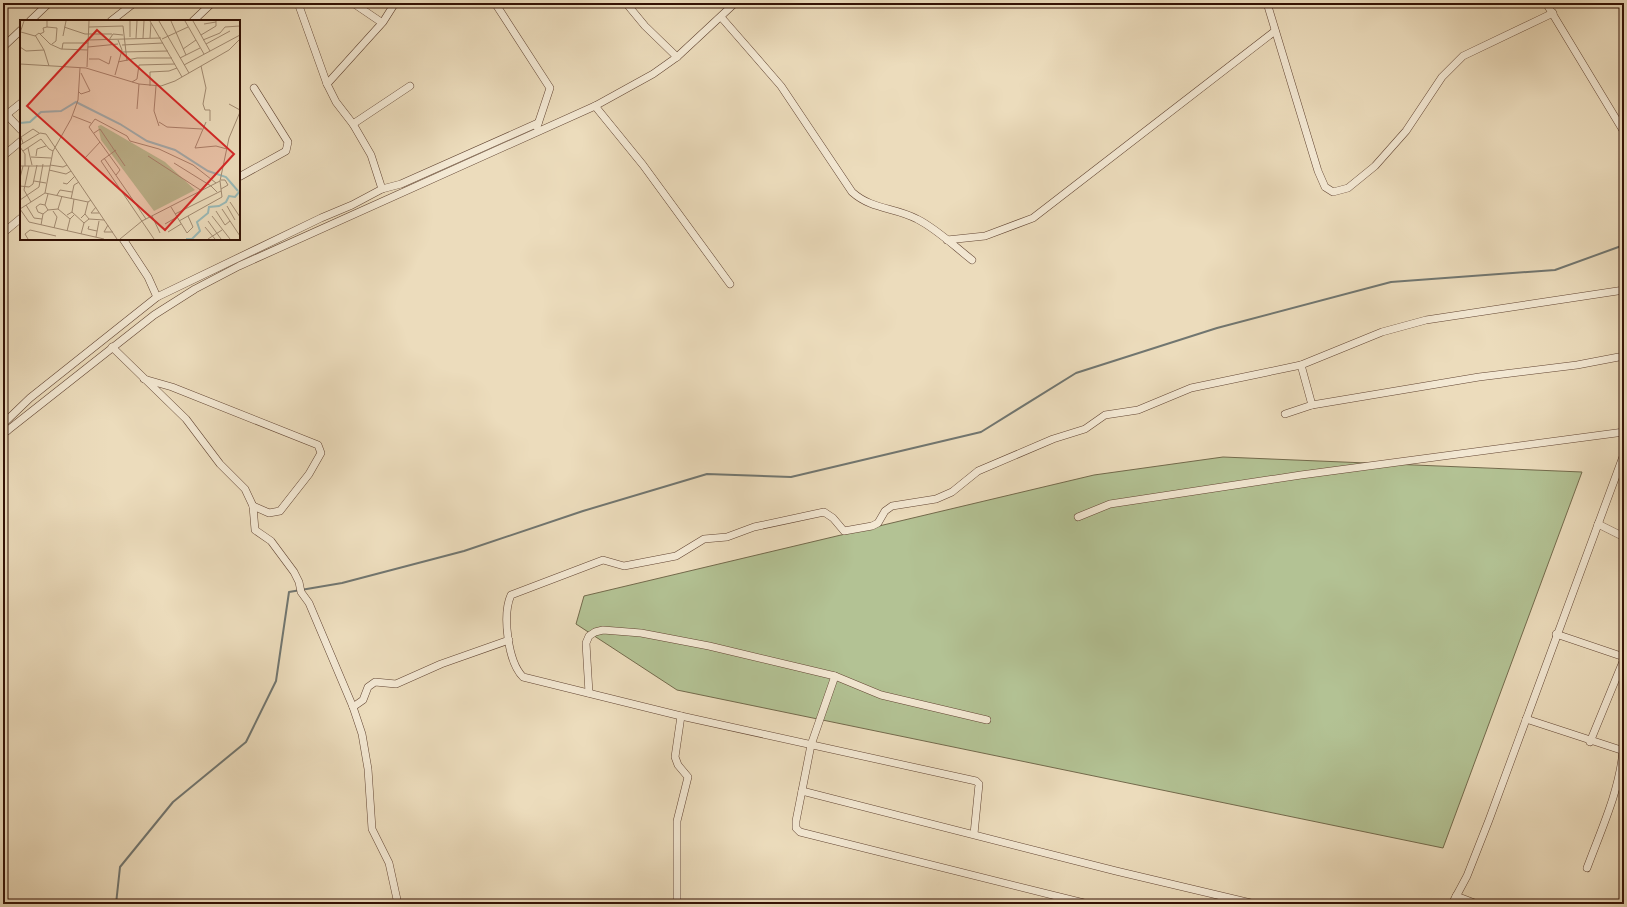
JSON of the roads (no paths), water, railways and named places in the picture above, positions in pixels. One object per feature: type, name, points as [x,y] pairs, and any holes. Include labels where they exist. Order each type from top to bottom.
[{"type":"street","points":[[31,20],[49,3]]},
{"type":"street","points":[[112,20],[134,3]]},
{"type":"street","points":[[194,20],[212,3]]},
{"type":"street","points":[[298,3],[327,84],[336,102],[353,124],[370,155],[382,189]]},
{"type":"street","points":[[353,3],[381,22]]},
{"type":"street","points":[[327,84],[381,22],[383,22],[395,3]]},
{"type":"street","points":[[495,3],[549,84],[549,93],[538,123],[537,131]]},
{"type":"street","points":[[626,3],[645,26],[676,58]]},
{"type":"street","points":[[538,123],[401,184],[382,189],[352,205],[248,252],[157,297],[30,398],[3,424],[5,433],[112,347],[154,315],[178,300],[240,266],[595,106],[653,74],[676,58],[721,17],[734,3]]},
{"type":"street","points":[[1267,3],[1318,171],[1325,187],[1333,192],[1348,188],[1375,166],[1406,131],[1442,77],[1463,56],[1553,13]]},
{"type":"street","points":[[1546,3],[1624,132]]},
{"type":"street","points":[[721,17],[781,86],[852,192],[874,207],[898,212],[917,219],[972,260]]},
{"type":"street","points":[[3,46],[20,31]]},
{"type":"street","points":[[947,240],[985,236],[1033,218],[1275,31]]},
{"type":"street","points":[[353,124],[410,86]]},
{"type":"street","points":[[240,176],[286,150],[288,146],[288,142],[254,88]]},
{"type":"street","points":[[20,104],[5,113],[20,129]]},
{"type":"street","points":[[595,106],[643,165],[730,284]]},
{"type":"street","points":[[3,156],[20,142]]},
{"type":"street","points":[[3,233],[20,219]]},
{"type":"street","points":[[125,240],[148,277],[157,297]]},
{"type":"street","points":[[974,834],[979,784],[976,781],[681,716],[523,677],[518,672],[507,634],[508,602],[511,595],[603,560],[624,566],[676,556],[704,539],[727,537],[754,528],[824,512],[833,518],[844,531],[872,526],[878,523],[886,511],[892,506],[936,499],[947,494],[978,471],[1053,440],[1085,429],[1105,415],[1138,410],[1191,388],[1301,365],[1382,332],[1426,320],[1624,290]]},
{"type":"street","points":[[112,347],[186,419],[220,464],[244,489],[253,506],[255,530],[271,541],[287,561],[299,582],[301,592],[309,603],[353,707],[362,734],[368,770],[372,829],[388,863],[398,904]]},
{"type":"street","points":[[1285,414],[1312,405],[1479,377],[1577,365],[1624,356]]},
{"type":"street","points":[[1301,365],[1312,405]]},
{"type":"street","points":[[144,378],[172,387],[318,445],[321,453],[315,465],[280,511],[269,513],[253,506]]},
{"type":"street","points":[[1078,517],[1110,504],[1624,432]]},
{"type":"street","points":[[1452,904],[1467,876],[1478,848],[1556,634],[1624,454]]},
{"type":"street","points":[[1598,524],[1624,536]]},
{"type":"street","points":[[588,693],[586,643],[589,636],[595,632],[603,630],[641,634],[709,646],[835,676],[881,695],[987,720]]},
{"type":"street","points":[[1556,634],[1624,658],[1590,742]]},
{"type":"street","points":[[353,707],[363,700],[368,687],[375,682],[396,684],[441,664],[508,640]]},
{"type":"street","points":[[835,676],[811,745],[796,822],[796,828],[800,832],[1088,904]]},
{"type":"street","points":[[676,904],[678,821],[688,776],[678,766],[675,757],[681,716]]},
{"type":"street","points":[[1526,719],[1590,742],[1624,751],[1621,773],[1587,868]]},
{"type":"street","points":[[802,791],[1116,871],[1255,904]]},
{"type":"street","points":[[1456,896],[1477,904]]},
{"type":"waterway","points":[[116,904],[120,867],[173,802],[246,742],[276,681],[289,592],[342,583],[464,551],[583,511],[707,474],[791,477],[981,432],[1076,373],[1217,328],[1391,282],[1555,270],[1624,245]]}]
